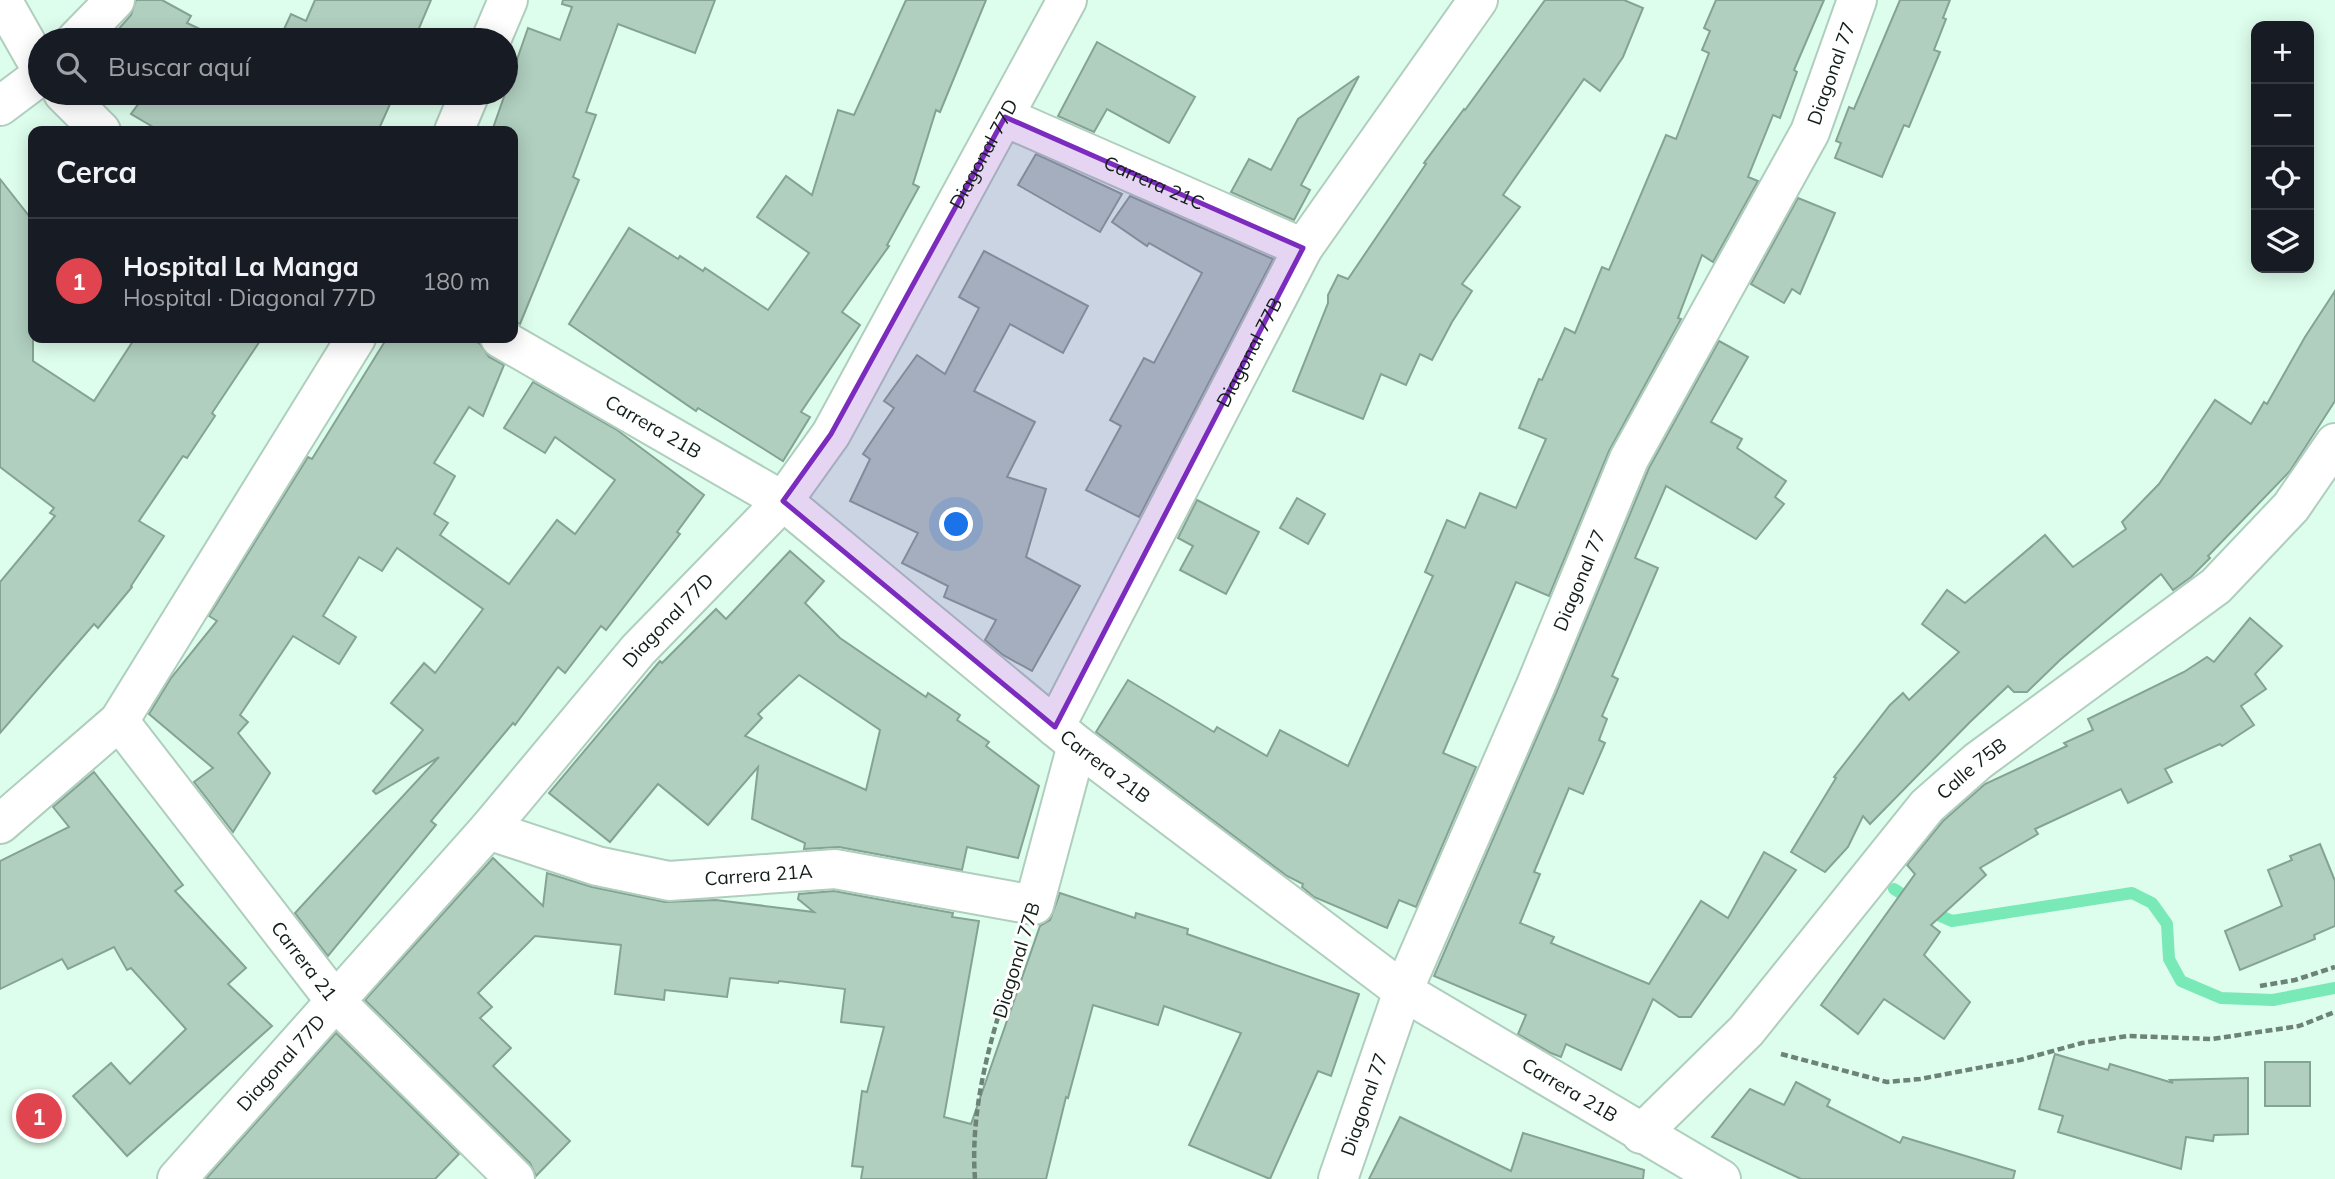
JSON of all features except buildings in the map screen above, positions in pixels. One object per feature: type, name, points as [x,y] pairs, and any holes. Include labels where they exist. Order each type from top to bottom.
[{"type":"street","points":[[2,0],[28,46]]},
{"type":"street","points":[[88,28],[115,0]]},
{"type":"street","points":[[496,28],[508,0]]},
{"type":"street","name":"Diagonal 77D","points":[[177,1179],[488,830],[638,650],[783,501],[831,434],[1067,0]]},
{"type":"street","name":"Diagonal 77B","points":[[1034,905],[1066,736],[1303,248],[1478,0]]},
{"type":"street","name":"Diagonal 77","points":[[1338,1179],[1403,991],[1536,685],[1629,459],[1810,132],[1857,0]]},
{"type":"street","points":[[0,106],[28,85]]},
{"type":"street","points":[[75,105],[96,126]]},
{"type":"street","points":[[456,126],[465,105]]},
{"type":"street","name":"Carrera 21C","points":[[1005,117],[1303,248]]},
{"type":"street","points":[[0,824],[119,720],[353,343]]},
{"type":"street","name":"Carrera 21B","points":[[509,343],[783,501],[1066,736],[1403,991],[1721,1179]]},
{"type":"street","name":"Calle 75B","points":[[1641,1133],[1746,1031],[1927,806],[1978,761],[2216,586],[2291,507],[2335,443]]},
{"type":"street","name":"Carrera 21","points":[[119,720],[336,1002],[515,1179]]},
{"type":"street","name":"Carrera 21A","points":[[488,830],[597,866],[669,881],[835,869],[1034,905]]},
{"type":"path","name":"Diagonal 77B","points":[[975,1179],[972,1147],[983,1075],[1003,998],[1034,905]]},
{"type":"path","points":[[2260,986],[2295,980],[2335,967]]},
{"type":"path","points":[[1746,1031],[1767,1050],[1887,1082],[1920,1079],[2020,1060],[2082,1043],[2129,1036],[2212,1039],[2299,1026],[2335,1012]]},
{"type":"highlighted area","points":[[1005,117],[1303,248],[1055,727],[783,501],[831,434]]},
{"type":"waterway","points":[[1894,889],[1929,911],[1952,921],[2132,893],[2152,903],[2167,924],[2169,959],[2181,981],[2221,998],[2273,1000],[2335,988]]},
{"type":"place","name":"Hospital La Manga","points":[[39,1116]]}]
